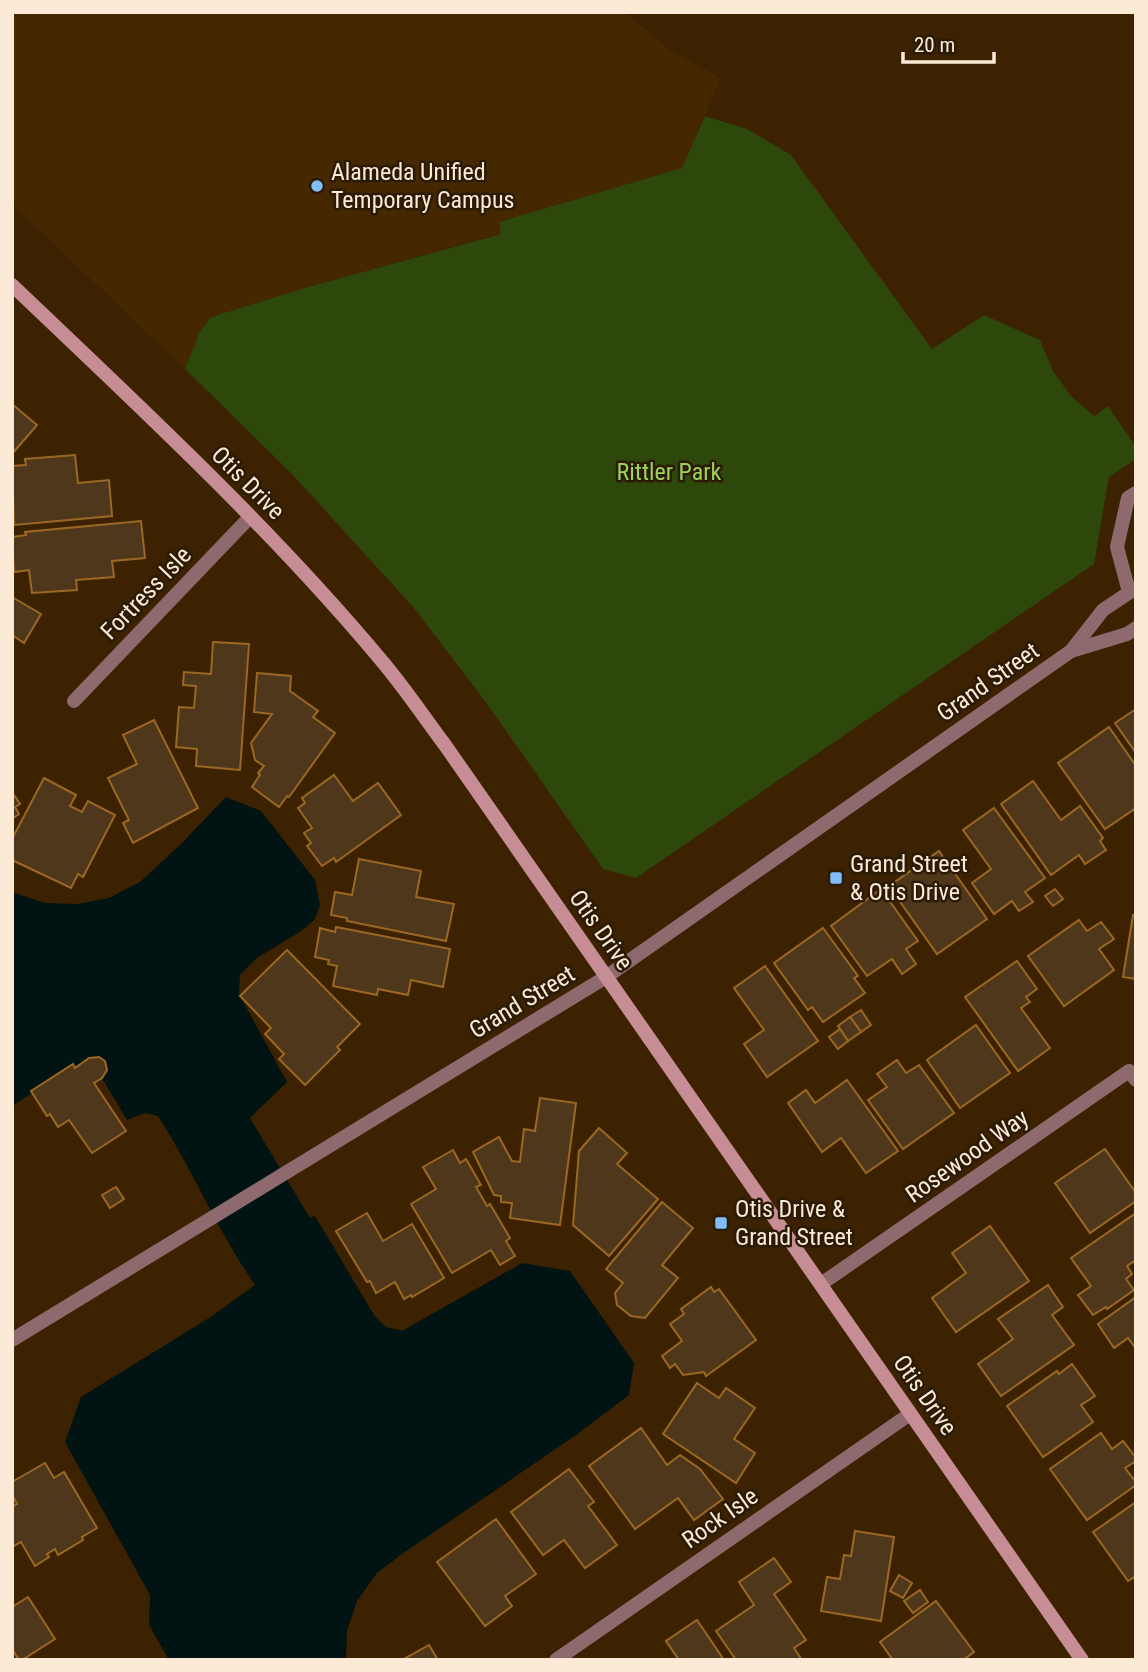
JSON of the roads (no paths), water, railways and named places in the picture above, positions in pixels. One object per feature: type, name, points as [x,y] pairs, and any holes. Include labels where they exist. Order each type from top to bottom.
[{"type":"main road","name":"Otis Drive","points":[[12,285],[250,517],[317,586],[383,662],[444,745],[1082,1660]]},
{"type":"street","points":[[1132,590],[1117,547],[1128,498],[1136,493]]},
{"type":"street","name":"Fortress Isle","points":[[74,701],[250,517]]},
{"type":"street","name":"Grand Street","points":[[12,1340],[606,978],[1071,651],[1103,610],[1132,590]]},
{"type":"street","name":"Grand Street","points":[[1071,651],[1127,634],[1136,628]]},
{"type":"street","name":"Rosewood Way","points":[[821,1284],[1129,1071],[1136,1080]]},
{"type":"street","name":"Rock Isle","points":[[556,1660],[910,1413]]},
{"type":"place","name":"Alameda Unified Temporary Campus","points":[[317,186]]},
{"type":"place","name":"Grand Street & Otis Drive","points":[[836,878]]},
{"type":"place","name":"Otis Drive & Grand Street","points":[[721,1223]]},
{"type":"park label","name":"Rittler Park","points":[[669,472]]}]
